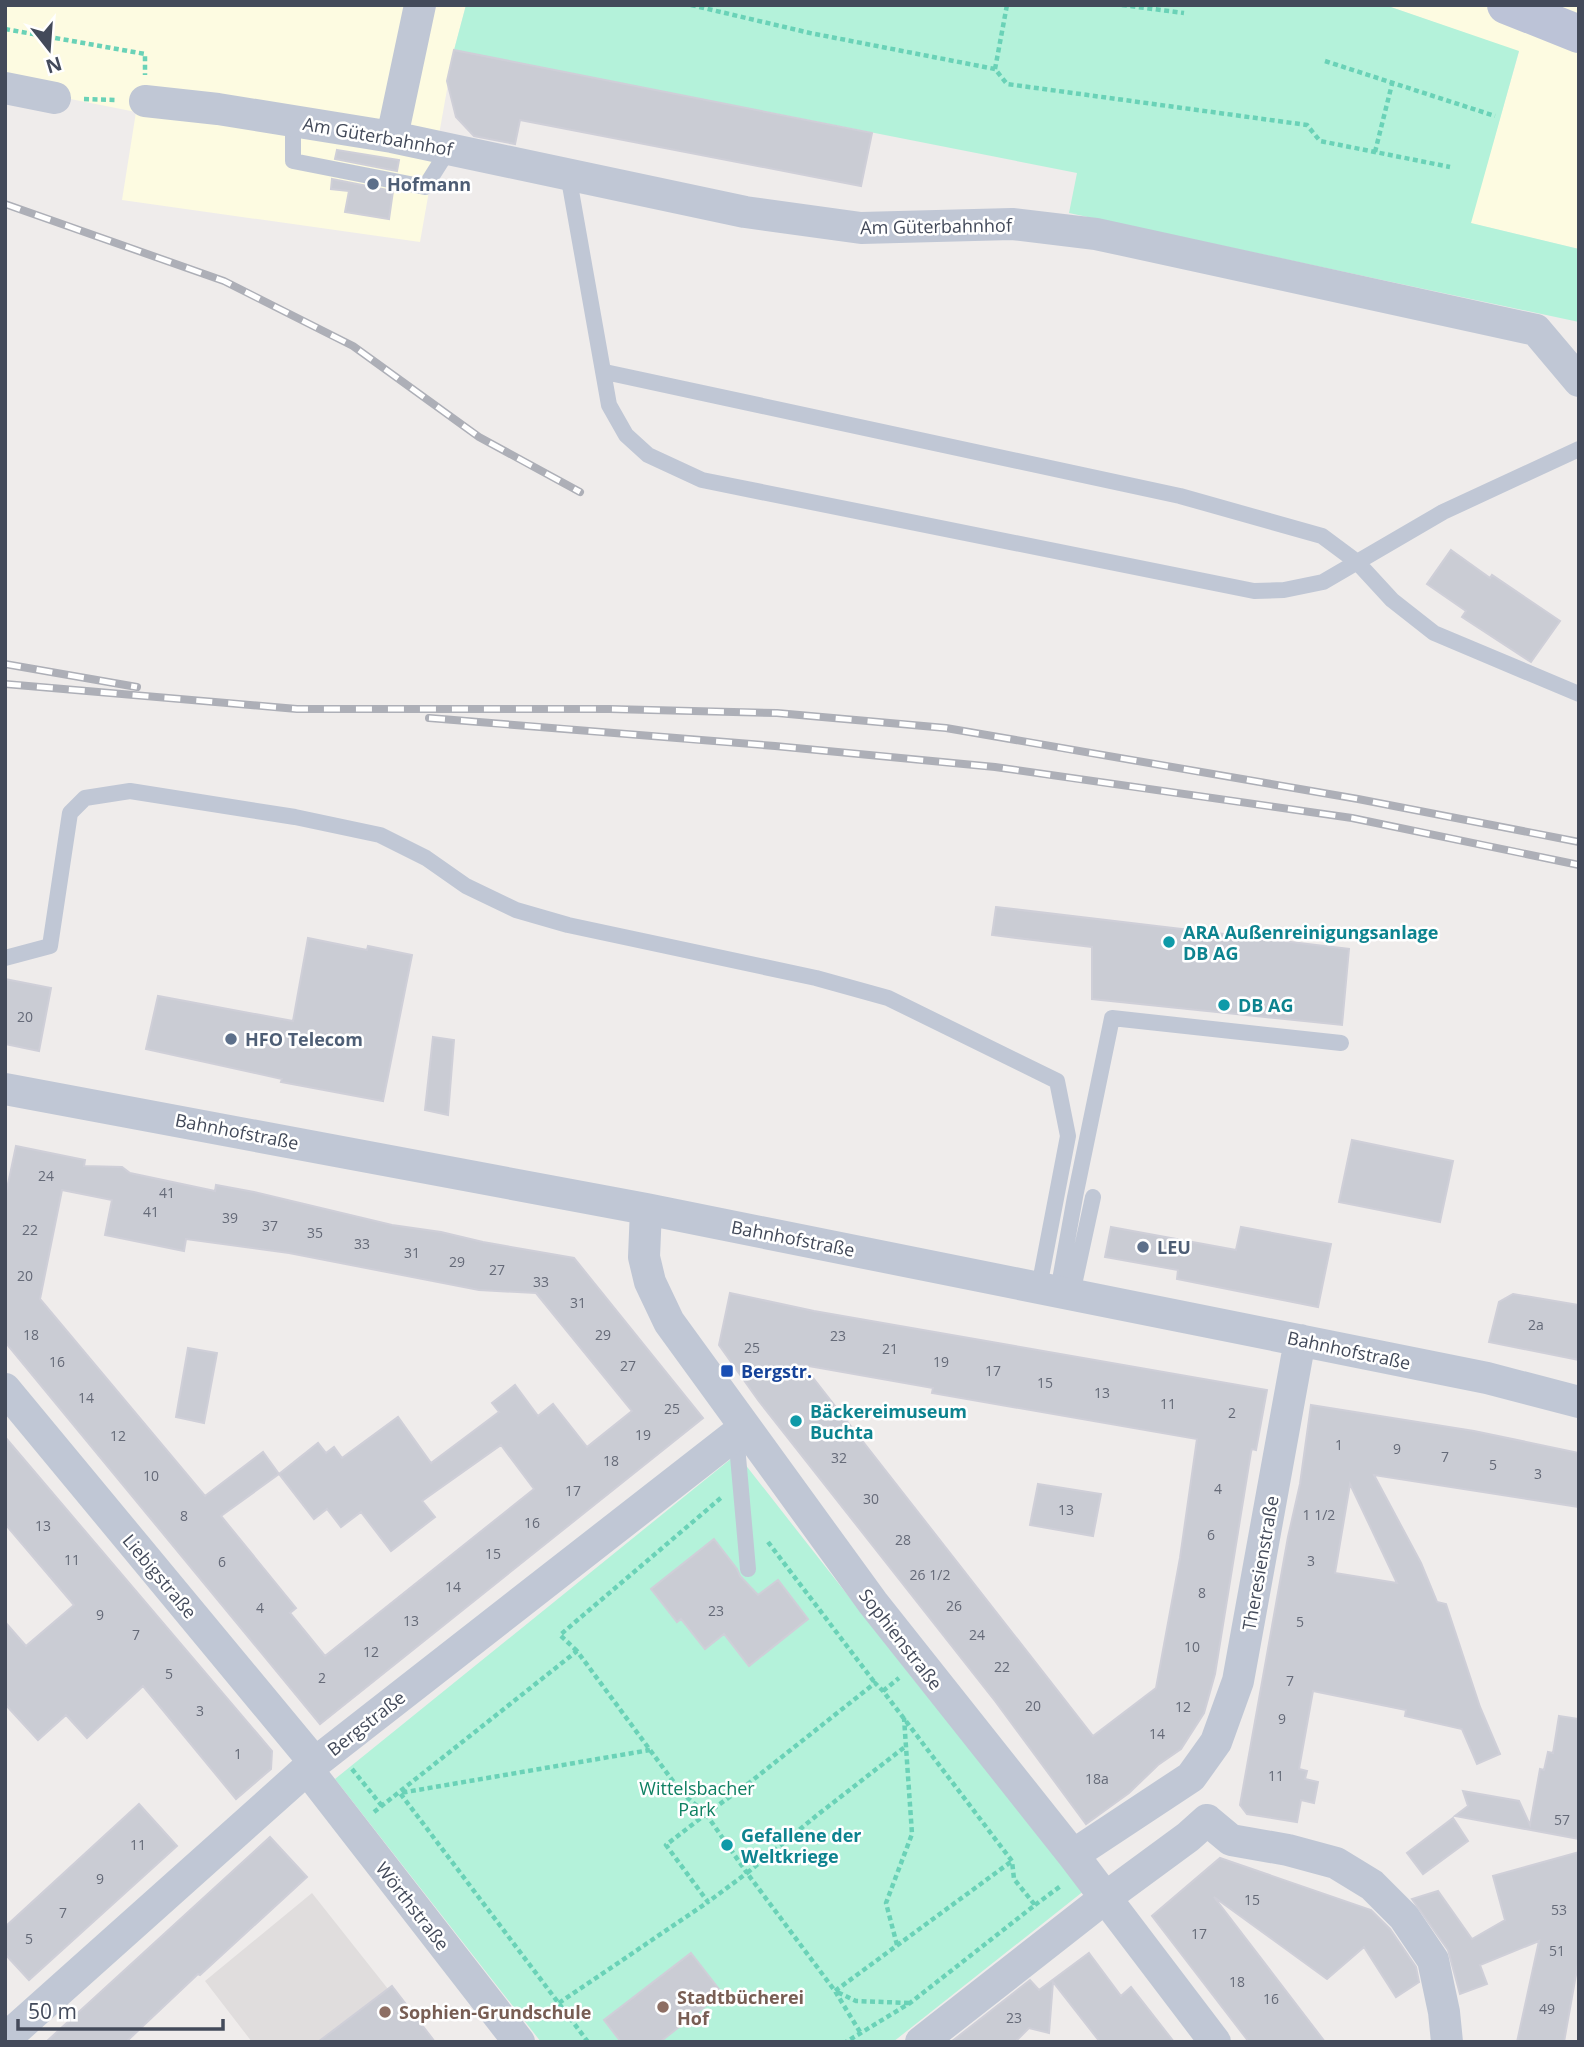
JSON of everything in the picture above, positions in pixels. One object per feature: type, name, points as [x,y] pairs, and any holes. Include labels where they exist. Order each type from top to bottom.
[{"type":"main road","points":[[1506,5],[1579,34]]},
{"type":"street","points":[[392,137],[419,5]]},
{"type":"street","points":[[5,88],[55,98]]},
{"type":"street","name":"Am Güterbahnhof","points":[[145,101],[218,109],[392,137],[745,212],[861,228],[1012,223],[1096,234],[1536,330],[1579,381]]},
{"type":"street","name":"Bahnhofstraße","points":[[5,1089],[646,1209],[1487,1378],[1579,1402]]},
{"type":"street","name":"Sophienstraße","points":[[646,1209],[645,1257],[650,1282],[669,1322],[740,1431],[1215,2042]]},
{"type":"street","name":"Theresienstraße","points":[[1073,1856],[1191,1777],[1216,1742],[1238,1681],[1300,1340]]},
{"type":"street","name":"Liebigstraße","points":[[5,1389],[319,1760]]},
{"type":"street","name":"Bergstraße","points":[[5,2039],[319,1760],[740,1431]]},
{"type":"street","name":"Wörthstraße","points":[[319,1760],[353,1829],[519,2042]]},
{"type":"street","points":[[1191,1777],[1207,1820],[1231,1840],[1288,1850],[1336,1863],[1373,1885],[1404,1917],[1433,1961],[1444,2012],[1447,2042]]},
{"type":"street","points":[[920,2042],[1207,1820]]},
{"type":"lane","points":[[293,121],[293,161],[425,187],[449,149]]},
{"type":"lane","points":[[568,174],[609,405],[626,435],[648,455],[702,480],[1254,591],[1284,590],[1322,582],[1443,512],[1579,449]]},
{"type":"lane","points":[[605,372],[1180,496],[1322,536],[1357,562],[1392,600],[1434,633],[1579,694]]},
{"type":"lane","points":[[5,958],[50,946],[70,813],[85,798],[130,791],[295,817],[380,835],[426,858],[466,886],[516,910],[568,925],[816,978],[888,998],[1057,1082],[1068,1136],[1056,1291]]},
{"type":"lane","points":[[1056,1291],[1112,1018],[1341,1043]]},
{"type":"lane","points":[[1056,1291],[1093,1197]]},
{"type":"lane","points":[[740,1431],[742,1508],[748,1569]]},
{"type":"path","points":[[691,5],[810,33],[995,69],[1007,85],[1307,125],[1320,141],[1450,167]]},
{"type":"path","points":[[995,69],[1007,5]]},
{"type":"path","points":[[1122,5],[1184,13]]},
{"type":"path","points":[[5,29],[145,54],[145,101],[55,98]]},
{"type":"path","points":[[1325,61],[1496,116]]},
{"type":"path","points":[[1375,152],[1392,84]]},
{"type":"path","points":[[846,2042],[910,2003],[1035,1905],[1014,1879],[1012,1861],[904,1717],[728,1492],[560,1634],[577,1651],[681,1792],[706,1814],[835,1991],[860,2032]]},
{"type":"path","points":[[353,1829],[577,1651]]},
{"type":"path","points":[[709,1902],[666,1845],[875,1683]]},
{"type":"path","points":[[897,1945],[886,1903],[912,1834],[904,1717]]},
{"type":"path","points":[[559,2003],[709,1902],[906,1746]]},
{"type":"path","points":[[400,1793],[650,1750]]},
{"type":"path","points":[[319,1760],[383,1806]]},
{"type":"path","points":[[400,1793],[588,2042]]},
{"type":"path","points":[[835,1991],[1012,1861]]},
{"type":"path","points":[[835,1991],[856,2001],[910,2003]]},
{"type":"shaded area","points":[[5,5],[466,5],[454,50],[420,242],[122,200],[136,112],[5,86]]},
{"type":"shaded area","points":[[1385,5],[1579,5],[1579,249],[1470,223],[1519,52]]},
{"type":"shaded area","points":[[312,1893],[388,1989],[321,2040],[322,2042],[252,2042],[205,1981]]},
{"type":"green space","points":[[466,5],[1385,5],[1519,51],[1471,223],[1579,249],[1579,322],[1069,213],[1077,173],[454,50]]},
{"type":"green space","name":"Wittelsbacher Park","points":[[737,1454],[919,1686],[1085,1890],[893,2042],[541,2042],[335,1779]]},
{"type":"building","points":[[454,50],[872,133],[861,186],[520,120],[515,144],[474,136],[456,117],[447,81]]},
{"type":"building","points":[[337,150],[399,160],[397,171],[335,159]]},
{"type":"building","points":[[332,179],[393,191],[389,219],[345,212],[349,191],[331,189]]},
{"type":"building","points":[[1451,550],[1490,578],[1492,575],[1560,621],[1531,662],[1462,617],[1466,611],[1427,584]]},
{"type":"building","points":[[996,907],[1349,949],[1342,1025],[1092,999],[1092,947],[992,935]]},
{"type":"building","points":[[308,938],[367,950],[368,946],[412,955],[383,1101],[281,1082],[282,1079],[146,1049],[158,996],[293,1021]]},
{"type":"building","points":[[5,979],[51,988],[39,1051],[5,1044]]},
{"type":"building","points":[[433,1037],[454,1040],[448,1115],[425,1110]]},
{"type":"building","points":[[1352,1140],[1453,1161],[1440,1222],[1339,1202]]},
{"type":"building","points":[[16,1146],[85,1160],[84,1166],[122,1167],[130,1173],[215,1191],[216,1185],[254,1192],[392,1225],[574,1258],[703,1418],[320,1724],[5,1342],[5,1198]],"holes":[[[62,1190],[112,1200],[105,1235],[184,1251],[186,1239],[289,1253],[479,1290],[536,1293],[632,1411],[587,1447],[553,1404],[538,1416],[515,1385],[492,1403],[499,1412],[431,1463],[398,1417],[342,1458],[334,1447],[326,1453],[318,1443],[279,1474],[263,1452],[205,1496],[40,1299]],[[501,1445],[534,1489],[325,1656],[290,1613],[296,1608],[221,1516],[279,1474],[314,1519],[327,1509],[341,1527],[361,1512],[391,1551],[435,1517],[422,1501]]]},
{"type":"building","points":[[1111,1227],[1236,1250],[1241,1227],[1331,1244],[1318,1307],[1177,1279],[1178,1270],[1105,1257]]},
{"type":"building","points":[[730,1293],[814,1311],[1267,1390],[1256,1450],[1252,1449],[1251,1452],[1215,1674],[1204,1713],[1181,1749],[1158,1765],[1129,1793],[1086,1824],[995,1701],[758,1400],[719,1345]],"holes":[[[803,1365],[933,1388],[932,1393],[1197,1439],[1180,1558],[1156,1688],[1093,1736]]]},
{"type":"building","points":[[1513,1294],[1579,1305],[1579,1360],[1489,1342],[1499,1302]]},
{"type":"building","points":[[188,1348],[217,1353],[204,1423],[176,1417]]},
{"type":"building","points":[[1311,1405],[1474,1431],[1579,1453],[1579,1507],[1374,1475],[1421,1563],[1437,1602],[1446,1604],[1480,1707],[1500,1754],[1477,1764],[1462,1729],[1405,1716],[1406,1710],[1313,1691],[1299,1769],[1307,1771],[1305,1779],[1318,1782],[1314,1803],[1301,1800],[1297,1822],[1247,1814],[1240,1805],[1300,1484]],"holes":[[[1350,1484],[1397,1583],[1335,1573]]]},
{"type":"building","points":[[5,1437],[272,1751],[271,1769],[236,1799],[143,1686],[87,1738],[66,1715],[38,1740],[5,1704],[5,1622],[26,1646],[74,1605],[5,1524]]},
{"type":"building","points":[[1038,1484],[1101,1494],[1093,1536],[1030,1525]]},
{"type":"building","points":[[714,1539],[740,1576],[758,1595],[778,1580],[808,1619],[749,1666],[724,1634],[705,1649],[681,1619],[677,1622],[651,1589]]},
{"type":"building","points":[[1559,1716],[1579,1719],[1579,1839],[1455,1816],[1468,1806],[1463,1791],[1519,1801],[1530,1825],[1540,1769],[1544,1770],[1548,1752],[1553,1753]]},
{"type":"building","points":[[139,1804],[177,1846],[29,1980],[5,1954],[5,1927]]},
{"type":"building","points":[[1453,1818],[1468,1841],[1423,1874],[1407,1853]]},
{"type":"building","points":[[270,1837],[307,1877],[200,1975],[126,2042],[46,2042]]},
{"type":"building","points":[[1579,1852],[1579,1958],[1564,2042],[1517,2042],[1539,1941],[1480,1965],[1487,1984],[1460,1994],[1448,1950],[1412,1899],[1438,1891],[1472,1939],[1505,1920],[1493,1876]]},
{"type":"building","points":[[1220,1858],[1371,1910],[1390,1929],[1416,1967],[1419,1982],[1396,1997],[1364,1947],[1327,1979],[1214,1897],[1325,2042],[1249,2042],[1152,1916]]},
{"type":"building","name":"Stadtbücherei Hof","points":[[691,1953],[722,1993],[660,2042],[621,2042],[604,2020]]},
{"type":"building","points":[[1089,1953],[1121,1996],[1131,1987],[1174,2042],[1100,2042],[1053,1982],[1049,2033],[1029,2028],[1015,2042],[951,2042],[1030,1980],[1039,1990]]},
{"type":"building","name":"Sophien-Grundschule","points":[[392,1986],[435,2042],[318,2042]]},
{"type":"railway","points":[[5,204],[224,281],[353,346],[479,437],[580,492]]},
{"type":"railway","points":[[5,664],[137,687]]},
{"type":"railway","points":[[5,684],[297,709],[610,709],[777,713],[946,728],[1358,799],[1579,842]]},
{"type":"railway","points":[[429,718],[995,767],[1352,818],[1579,865]]},
{"type":"place","name":"Hofmann","points":[[373,184]]},
{"type":"place","name":"ARA Außenreinigungsanlage DB AG","points":[[1169,942]]},
{"type":"place","name":"DB AG","points":[[1224,1005]]},
{"type":"place","name":"HFO Telecom","points":[[231,1039]]},
{"type":"place","name":"LEU","points":[[1143,1247]]},
{"type":"place","name":"Bergstr.","points":[[727,1371]]},
{"type":"place","name":"Bäckereimuseum Buchta","points":[[796,1421]]},
{"type":"place","name":"Gefallene der Weltkriege","points":[[727,1845]]},
{"type":"place","name":"Stadtbücherei Hof","points":[[663,2007]]},
{"type":"place","name":"Sophien-Grundschule","points":[[385,2012]]}]
